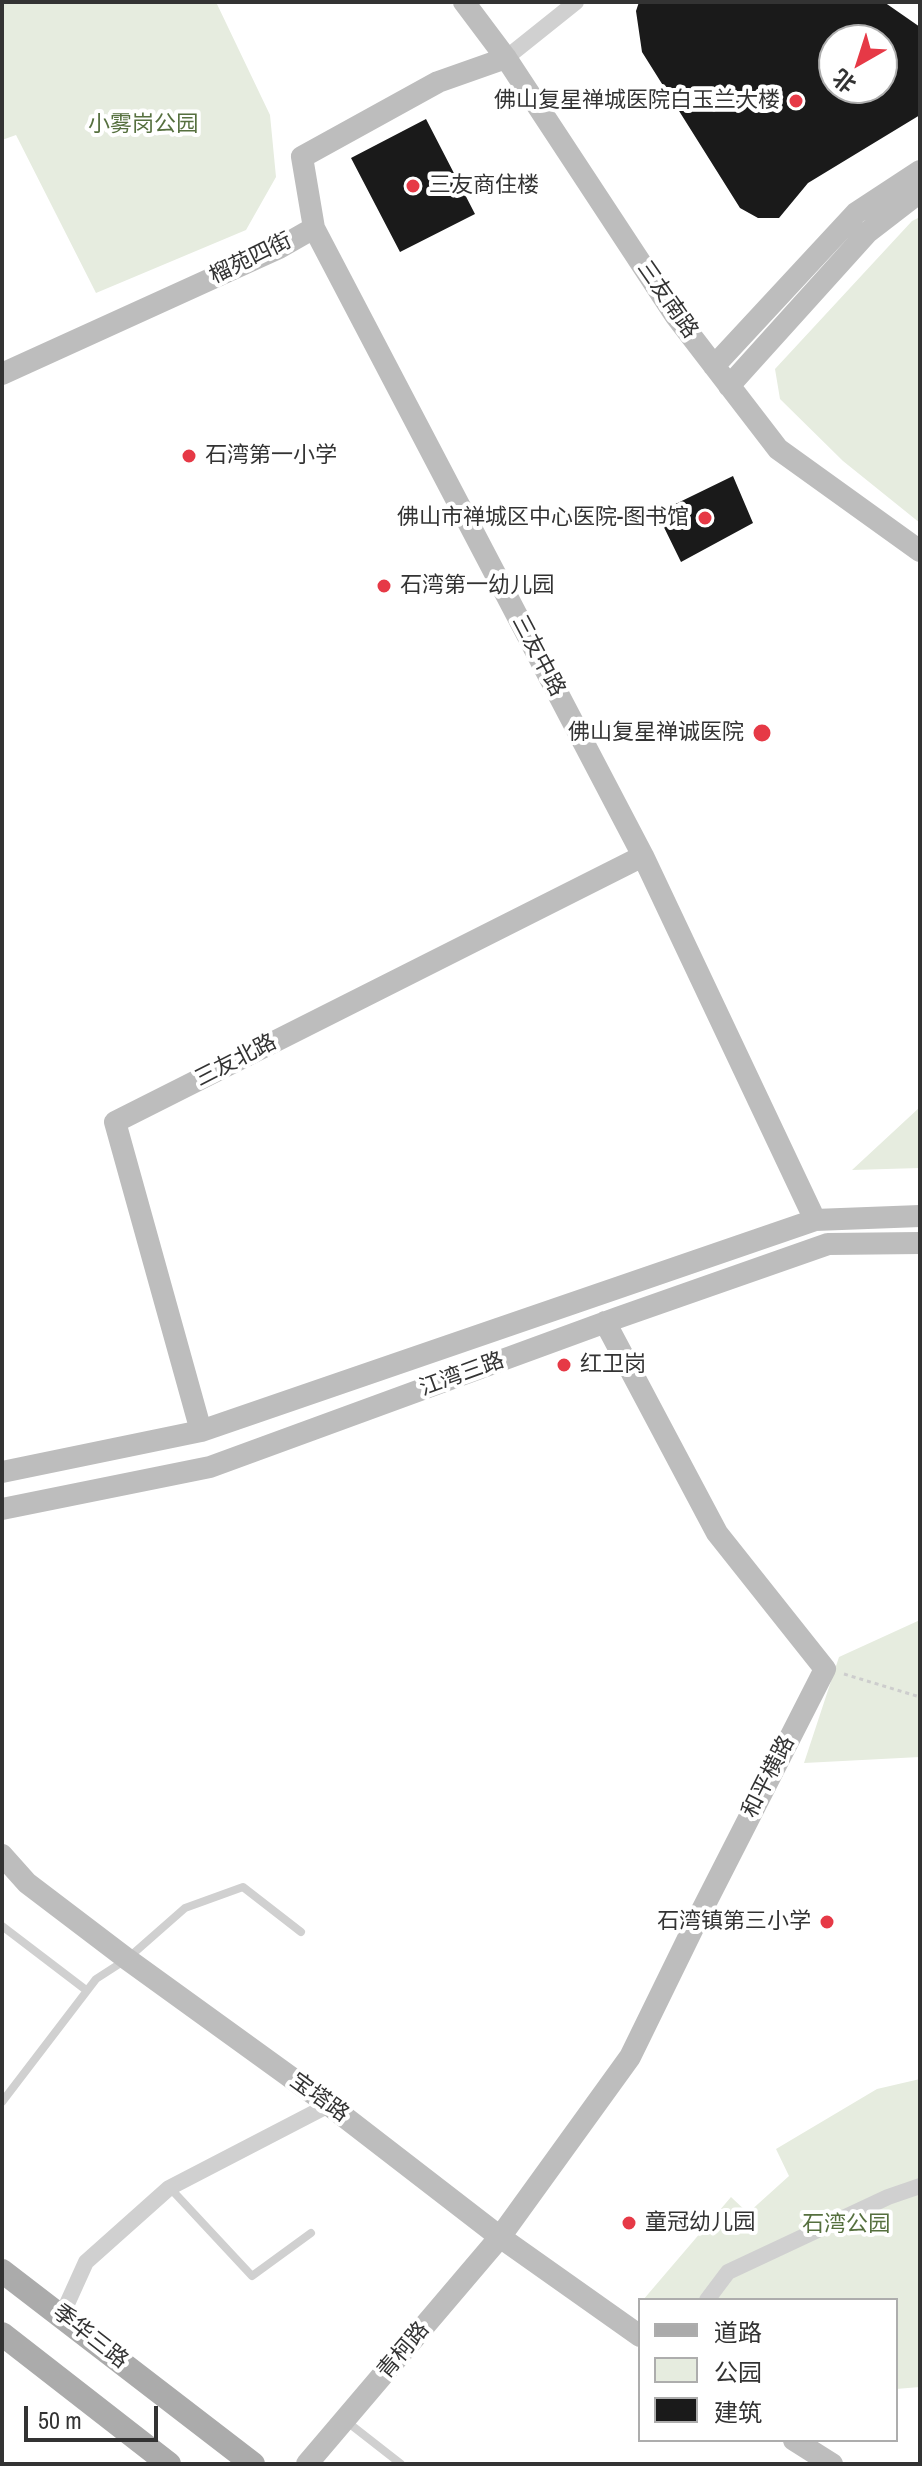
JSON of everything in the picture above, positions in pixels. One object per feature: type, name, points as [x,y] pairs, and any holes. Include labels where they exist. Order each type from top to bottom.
[{"type":"main road","points":[[2,2255],[62,2315]]},
{"type":"main road","name":"季华三路","points":[[2,2271],[253,2464]]},
{"type":"main road","points":[[2,2334],[169,2464]]},
{"type":"main road","points":[[2,2342],[27,2354]]},
{"type":"street","name":"三友南路","points":[[464,2],[506,58],[675,315],[778,449],[920,551]]},
{"type":"street","points":[[506,58],[576,2]]},
{"type":"street","name":"榴苑四街","points":[[2,374],[279,248],[314,228],[302,157],[438,82],[506,58]]},
{"type":"street","points":[[714,366],[856,213],[920,171]]},
{"type":"street","points":[[729,386],[868,232],[920,192]]},
{"type":"street","name":"三友中路","points":[[314,228],[643,856],[815,1220]]},
{"type":"street","name":"三友北路","points":[[201,1431],[115,1122],[643,856]]},
{"type":"street","name":"江湾三路","points":[[2,1472],[201,1431],[815,1220],[920,1216]]},
{"type":"street","name":"江湾三路","points":[[2,1509],[210,1467],[828,1244],[920,1243]]},
{"type":"street","points":[[605,1322],[717,1533],[825,1669]]},
{"type":"street","name":"和平横路","points":[[500,2237],[630,2057],[825,1669]]},
{"type":"street","name":"宝塔路","points":[[2,1855],[27,1883],[127,1959],[329,2105],[500,2237],[638,2335]]},
{"type":"street","points":[[62,2315],[86,2262],[169,2188],[329,2105]]},
{"type":"street","points":[[708,2298],[728,2272],[888,2197],[920,2186]]},
{"type":"street","name":"青柯路","points":[[307,2464],[500,2237]]},
{"type":"street","points":[[797,2442],[832,2464]]},
{"type":"lane","points":[[2,2102],[96,1979],[127,1959],[185,1908],[243,1887],[301,1932]]},
{"type":"lane","points":[[2,1926],[86,1990]]},
{"type":"lane","points":[[169,2188],[252,2276],[311,2233]]},
{"type":"lane","points":[[346,2421],[401,2464]]},
{"type":"path","points":[[825,1669],[920,1697]]},
{"type":"green space","name":"小雾岗公园","points":[[2,2],[216,2],[270,115],[276,177],[246,230],[96,293],[16,135],[2,140]]},
{"type":"green space","points":[[920,217],[920,523],[843,461],[780,399],[775,369],[912,221]]},
{"type":"green space","points":[[920,1107],[920,1168],[852,1170]]},
{"type":"green space","points":[[920,1620],[920,1757],[804,1763],[839,1657]]},
{"type":"green space","name":"石湾公园","points":[[920,2079],[920,2387],[898,2389],[898,2298],[645,2298],[731,2197],[748,2213],[789,2176],[776,2149],[877,2089]]},
{"type":"building","name":"佛山复星禅城医院白玉兰大楼","points":[[639,2],[884,2],[920,27],[920,115],[808,183],[779,218],[758,218],[740,208],[642,52],[636,11]]},
{"type":"building","name":"三友商住楼","points":[[426,119],[475,214],[400,252],[351,158]]},
{"type":"building","name":"佛山市禅城区中心医院-图书馆","points":[[733,476],[753,523],[681,562],[657,513]]},
{"type":"place","name":"佛山复星禅城医院白玉兰大楼","points":[[796,101]]},
{"type":"place","name":"三友商住楼","points":[[413,186]]},
{"type":"place","name":"石湾第一小学","points":[[189,456]]},
{"type":"place","name":"佛山市禅城区中心医院-图书馆","points":[[705,518]]},
{"type":"place","name":"石湾第一幼儿园","points":[[384,586]]},
{"type":"place","name":"佛山复星禅诚医院","points":[[762,733]]},
{"type":"place","name":"红卫岗","points":[[564,1365]]},
{"type":"place","name":"石湾镇第三小学","points":[[827,1922]]},
{"type":"place","name":"童冠幼儿园","points":[[629,2223]]}]
